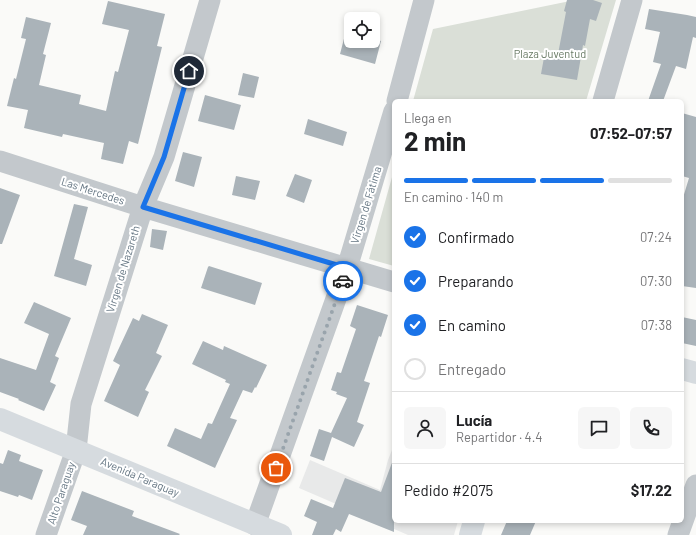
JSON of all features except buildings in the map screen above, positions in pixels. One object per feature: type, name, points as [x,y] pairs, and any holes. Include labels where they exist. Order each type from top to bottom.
[{"type":"street","name":"Virgen de Nazareth","points":[[76,450],[81,404],[143,207],[164,157],[210,0]]},
{"type":"street","points":[[398,99],[424,0]]},
{"type":"street","points":[[604,99],[632,0]]},
{"type":"street","name":"Virgen de Fátima","points":[[255,525],[347,268],[392,118]]},
{"type":"street","name":"Las Mercedes","points":[[0,161],[143,207],[392,281]]},
{"type":"street","points":[[684,370],[696,373]]},
{"type":"street","name":"Avenida Paraguay","points":[[0,419],[277,534]]},
{"type":"street","name":"Alto Paraguay","points":[[46,535],[76,450]]},
{"type":"street","points":[[684,518],[696,485]]},
{"type":"street","points":[[470,535],[473,523]]},
{"type":"street","points":[[678,535],[682,523]]},
{"type":"shaded area","points":[[392,450],[392,523],[457,523],[454,535],[408,535],[299,488],[310,460],[380,490]]},
{"type":"green space","name":"Plaza Juventud","points":[[575,0],[616,0],[587,99],[414,99],[433,29]]},
{"type":"green space","points":[[392,177],[392,265],[369,259]]},
{"type":"way so far","points":[[276,468],[343,281]]},
{"type":"route","points":[[189,71],[164,157],[143,207],[347,268],[343,281]]}]
